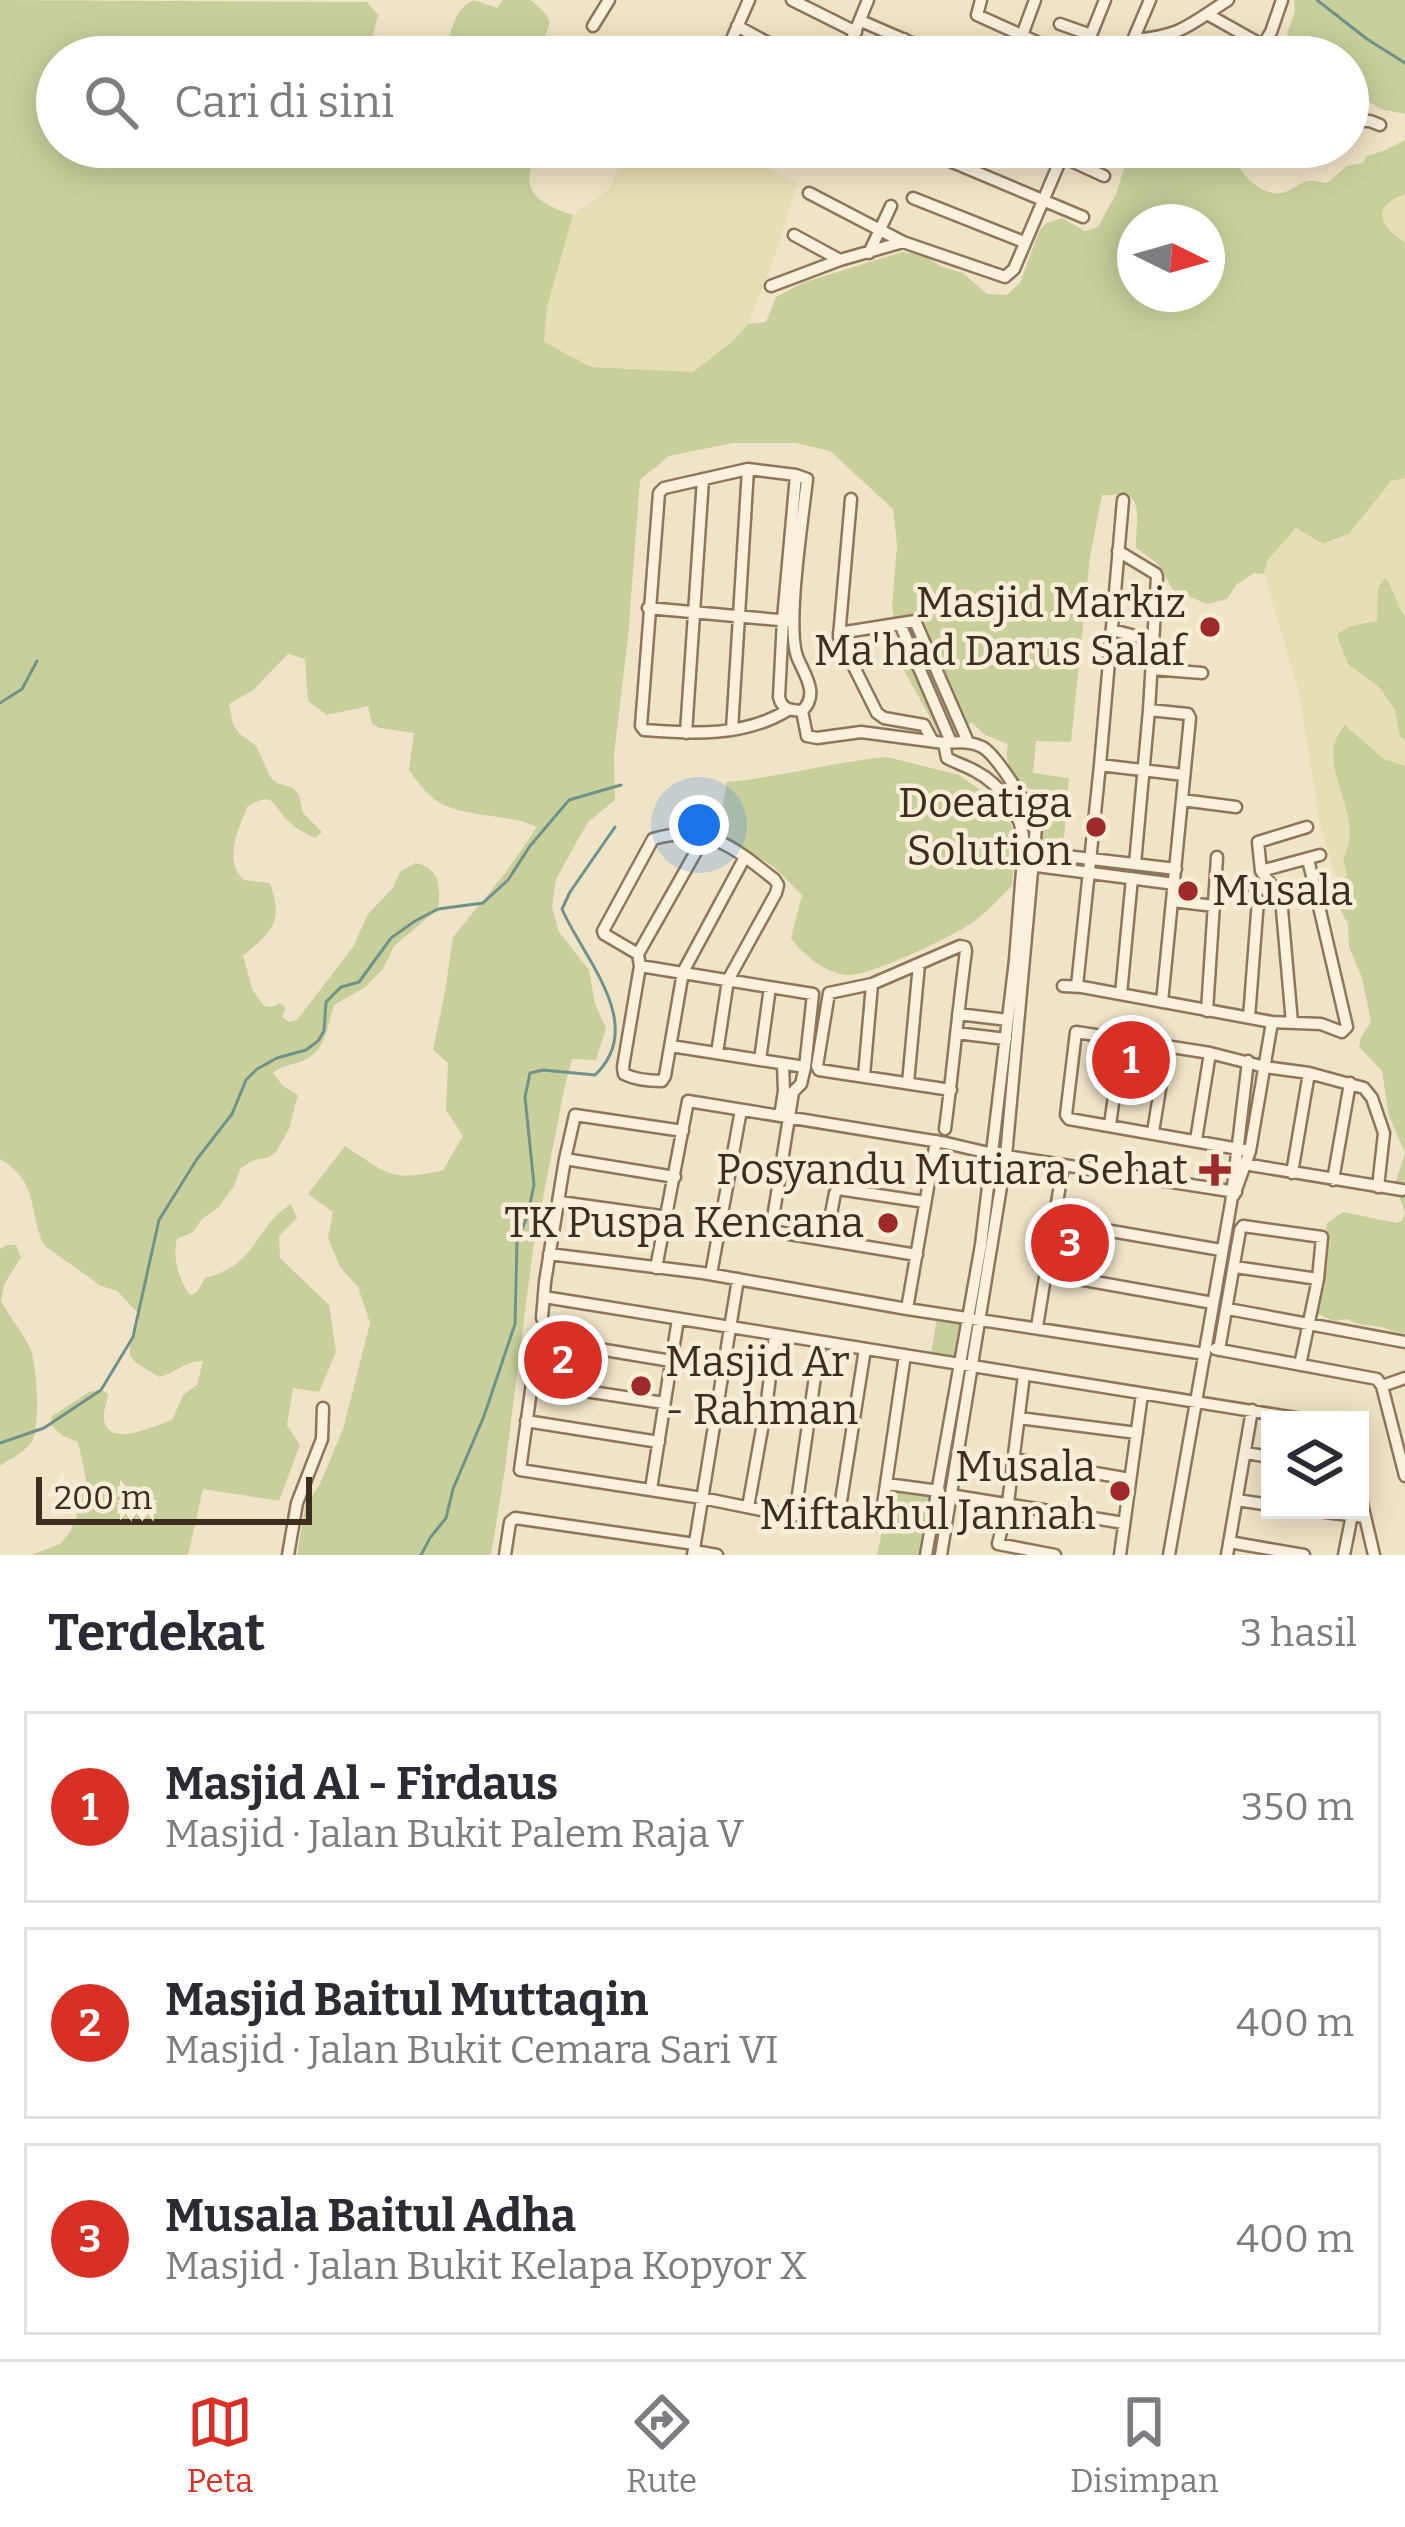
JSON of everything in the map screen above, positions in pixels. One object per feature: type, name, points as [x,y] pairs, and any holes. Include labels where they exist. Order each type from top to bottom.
[{"type":"street","points":[[593,26],[609,0]]},
{"type":"street","points":[[733,36],[749,0]]},
{"type":"street","points":[[854,36],[868,0]]},
{"type":"street","points":[[981,0],[977,15],[1023,35],[1036,0]]},
{"type":"street","points":[[1060,25],[1091,35],[1105,0]]},
{"type":"street","points":[[1135,36],[1150,0]]},
{"type":"street","points":[[1167,36],[1183,31],[1228,0]]},
{"type":"street","points":[[796,1],[893,36]]},
{"type":"street","points":[[1268,36],[1278,1]]},
{"type":"street","points":[[1207,14],[1246,36]]},
{"type":"street","points":[[737,26],[755,36]]},
{"type":"street","points":[[1369,121],[1380,125]]},
{"type":"street","points":[[967,168],[1083,217]]},
{"type":"street","points":[[809,193],[903,242],[1005,277],[1058,168]]},
{"type":"street","points":[[1091,168],[1104,176]]},
{"type":"street","points":[[913,198],[1024,242]]},
{"type":"street","points":[[869,253],[891,206]]},
{"type":"street","points":[[794,236],[840,260]]},
{"type":"street","points":[[772,286],[903,242]]},
{"type":"street","points":[[732,730],[748,469]]},
{"type":"street","points":[[787,648],[811,689],[809,704],[802,710],[788,710],[732,730],[686,733],[642,728],[658,495],[664,488],[748,469],[807,479],[779,697],[788,710]]},
{"type":"street","points":[[686,733],[704,479]]},
{"type":"street","points":[[851,499],[839,633],[877,713],[924,725],[942,742]]},
{"type":"street","points":[[1077,986],[1123,500]]},
{"type":"street","points":[[1118,551],[1156,574],[1150,710],[1135,864]]},
{"type":"street","points":[[648,608],[788,620]]},
{"type":"street","points":[[839,633],[910,620],[918,625],[968,742]]},
{"type":"street","points":[[899,624],[940,715],[945,753],[951,761],[980,773],[1002,794],[1019,818],[1028,858]]},
{"type":"street","points":[[1112,629],[1154,641]]},
{"type":"street","points":[[1152,669],[1202,674]]},
{"type":"street","points":[[802,710],[807,736],[812,738],[861,732],[968,742],[983,748],[1028,803],[1035,821],[999,1155],[975,1318],[944,1493],[926,1555]]},
{"type":"street","points":[[940,715],[954,710]]},
{"type":"street","points":[[1150,710],[1190,716],[1162,1002]]},
{"type":"street","points":[[980,773],[992,755]]},
{"type":"street","points":[[1100,765],[1184,775]]},
{"type":"street","points":[[1182,800],[1236,807]]},
{"type":"street","points":[[1019,818],[1028,803]]},
{"type":"street","points":[[1292,1023],[1281,898],[1261,871],[1260,839],[1306,827]]},
{"type":"street","points":[[717,1053],[728,980],[778,885],[746,857],[706,834],[671,833],[653,839],[604,934],[639,960],[728,980],[813,994],[811,1068]]},
{"type":"street","points":[[706,834],[639,960],[624,1074],[662,1081],[665,1076],[683,971],[746,857]]},
{"type":"street","points":[[1207,1011],[1216,856]]},
{"type":"street","points":[[1063,986],[1267,1022],[1322,1024],[1342,1032],[1347,1027],[1314,856],[1261,871]]},
{"type":"street","points":[[1028,858],[1091,859],[1176,869]]},
{"type":"street","points":[[1028,858],[1089,873],[1175,884]]},
{"type":"street","points":[[1120,994],[1132,878]]},
{"type":"street","points":[[1173,901],[1233,893],[1258,900],[1249,1018]]},
{"type":"street","points":[[789,1091],[801,1084],[811,1068],[829,993],[872,984],[964,947],[945,1129]]},
{"type":"street","points":[[908,1083],[919,964]]},
{"type":"street","points":[[864,1076],[872,984]]},
{"type":"street","points":[[760,1060],[770,987]]},
{"type":"street","points":[[958,1014],[985,1017],[1009,1031]]},
{"type":"street","points":[[983,1036],[985,1017]]},
{"type":"street","points":[[1210,1350],[1221,1250],[1241,1164],[1250,1151],[1265,1067],[1267,1022]]},
{"type":"street","points":[[956,1033],[983,1036],[1009,1031]]},
{"type":"street","points":[[1250,1151],[1069,1119],[1076,1032],[1309,1073],[1369,1093],[1384,1133],[1378,1186]]},
{"type":"street","points":[[1110,1125],[1122,1038]]},
{"type":"street","points":[[671,1046],[950,1090]]},
{"type":"street","points":[[1153,1132],[1167,1046]]},
{"type":"street","points":[[1196,1140],[1210,1053]]},
{"type":"street","points":[[1241,1164],[1237,1148],[1248,1061]]},
{"type":"street","points":[[783,1065],[789,1091],[771,1231],[917,1255]]},
{"type":"street","points":[[1118,1070],[1162,1076]]},
{"type":"street","points":[[1292,1173],[1309,1073]]},
{"type":"street","points":[[1333,1180],[1350,1084]]},
{"type":"street","points":[[656,1268],[688,1101],[1232,1196]]},
{"type":"street","points":[[711,1274],[741,1109]]},
{"type":"street","points":[[542,1318],[575,1115],[682,1131]]},
{"type":"street","points":[[907,1309],[936,1142]]},
{"type":"street","points":[[565,1159],[675,1178]]},
{"type":"street","points":[[1241,1164],[1402,1190]]},
{"type":"street","points":[[1037,1327],[1063,1166]]},
{"type":"street","points":[[826,1240],[838,1190],[926,1202]]},
{"type":"street","points":[[560,1202],[668,1217]]},
{"type":"street","points":[[1053,1221],[1221,1250]]},
{"type":"street","points":[[1169,1555],[1196,1403],[1210,1350],[1228,1309],[1244,1226],[1323,1240],[1300,1365]]},
{"type":"street","points":[[549,1254],[711,1274],[907,1309],[1210,1350],[1377,1379],[1405,1476]]},
{"type":"street","points":[[1235,1267],[1318,1279]]},
{"type":"street","points":[[1045,1274],[1213,1303]]},
{"type":"street","points":[[694,1550],[738,1279]]},
{"type":"street","points":[[544,1297],[1262,1411]]},
{"type":"street","points":[[1228,1309],[1405,1342]]},
{"type":"street","points":[[652,1489],[678,1319]]},
{"type":"street","points":[[748,1507],[775,1335]]},
{"type":"street","points":[[550,1341],[671,1361]]},
{"type":"street","points":[[795,1515],[820,1342]]},
{"type":"street","points":[[838,1520],[866,1349]]},
{"type":"street","points":[[664,1403],[532,1383],[519,1466],[523,1472],[876,1526],[881,1524],[905,1355]]},
{"type":"street","points":[[1024,1375],[1008,1503],[998,1544],[1055,1555]]},
{"type":"street","points":[[1382,1386],[1405,1378]]},
{"type":"street","points":[[1120,1555],[1142,1394]]},
{"type":"street","points":[[288,1555],[297,1503],[322,1439],[323,1408]]},
{"type":"street","points":[[1252,1409],[1228,1548],[1304,1555]]},
{"type":"street","points":[[1019,1418],[1137,1433]]},
{"type":"street","points":[[526,1421],[659,1442]]},
{"type":"street","points":[[1246,1453],[1261,1456]]},
{"type":"street","points":[[1014,1459],[1130,1479]]},
{"type":"street","points":[[886,1484],[1124,1523]]},
{"type":"street","points":[[941,1555],[944,1493]]},
{"type":"street","points":[[1237,1501],[1261,1504]]},
{"type":"street","points":[[505,1555],[510,1522],[515,1518],[717,1555]]},
{"type":"street","points":[[1344,1555],[1358,1519]]},
{"type":"street","points":[[1360,1519],[1374,1555]]},
{"type":"shaded area","points":[[618,168],[768,168],[797,183],[748,324],[693,372],[591,367],[544,343],[547,307],[573,215],[609,189]]},
{"type":"shaded area","points":[[1405,194],[1405,242],[1382,222],[1384,209]]},
{"type":"shaded area","points":[[1405,478],[1405,616],[1391,584],[1377,621],[1364,621],[1337,636],[1355,670],[1380,688],[1397,714],[1405,741],[1405,766],[1384,759],[1346,725],[1336,734],[1334,766],[1348,807],[1351,843],[1344,854],[1348,875],[1338,885],[1320,825],[1299,693],[1264,574],[1267,561],[1297,527],[1323,544],[1341,539],[1391,481]]},
{"type":"green space","points":[[0,0],[367,2],[378,15],[372,36],[36,36],[36,168],[532,168],[530,182],[538,198],[573,215],[547,307],[544,342],[591,367],[693,372],[748,324],[766,322],[776,297],[805,282],[902,252],[923,255],[963,273],[987,294],[1007,295],[1020,283],[1045,224],[1062,218],[1085,231],[1098,227],[1124,168],[1240,168],[1265,191],[1281,193],[1308,181],[1327,183],[1345,168],[1369,168],[1369,155],[1405,140],[1405,194],[1387,204],[1382,217],[1389,230],[1405,242],[1405,478],[1391,481],[1349,534],[1323,544],[1296,528],[1267,561],[1264,574],[1254,573],[1236,585],[1227,599],[1207,604],[1173,590],[1158,564],[1136,548],[1134,501],[1122,494],[1102,495],[1090,557],[1071,742],[1036,741],[1033,773],[1069,778],[1063,850],[1040,847],[1046,793],[1020,786],[1009,766],[1008,744],[985,735],[972,723],[939,734],[901,665],[892,606],[897,545],[893,509],[830,451],[796,443],[733,443],[669,456],[640,480],[614,754],[615,800],[588,822],[556,879],[552,907],[559,932],[589,970],[595,1004],[606,1028],[596,1060],[572,1059],[565,1085],[533,1249],[491,1555],[297,1555],[305,1507],[343,1429],[370,1323],[358,1287],[340,1267],[328,1238],[333,1212],[308,1194],[345,1146],[391,1173],[443,1170],[463,1136],[446,1110],[448,1063],[433,1050],[453,937],[537,827],[457,810],[434,799],[409,770],[414,733],[372,724],[368,706],[327,715],[308,701],[305,659],[288,654],[252,691],[229,704],[233,724],[256,746],[271,778],[293,788],[303,813],[322,832],[315,838],[301,831],[268,799],[247,807],[240,826],[234,864],[244,880],[270,883],[276,908],[273,925],[243,956],[253,991],[264,1006],[280,1003],[286,1008],[282,1017],[297,1020],[353,947],[368,914],[393,888],[400,872],[415,863],[430,869],[437,880],[439,901],[438,909],[394,946],[383,969],[364,988],[334,1005],[316,1052],[273,1073],[298,1095],[289,1129],[276,1152],[241,1168],[218,1208],[193,1232],[177,1239],[178,1268],[190,1295],[205,1278],[246,1255],[269,1223],[291,1204],[297,1218],[279,1236],[280,1258],[329,1305],[336,1352],[319,1392],[293,1388],[287,1425],[300,1445],[279,1501],[203,1489],[188,1555],[31,1555],[60,1544],[70,1532],[86,1479],[78,1442],[51,1425],[52,1416],[89,1392],[101,1390],[108,1394],[104,1414],[112,1432],[154,1427],[172,1420],[183,1395],[197,1385],[203,1361],[159,1377],[135,1362],[130,1346],[139,1321],[137,1312],[117,1291],[101,1286],[45,1246],[22,1179],[0,1159]]},
{"type":"green space","points":[[474,0],[497,8],[503,0],[531,0],[545,13],[549,25],[545,36],[449,36],[466,4]]},
{"type":"green space","points":[[1294,0],[1405,0],[1405,114],[1369,102],[1369,36],[1288,36]]},
{"type":"green space","points":[[1385,578],[1405,616],[1405,741],[1395,710],[1380,688],[1348,664],[1337,636],[1349,627],[1377,621],[1378,588]]},
{"type":"green space","points":[[1345,725],[1384,759],[1405,766],[1405,1153],[1389,1116],[1382,1071],[1359,1047],[1371,1022],[1336,891],[1347,875],[1343,858],[1349,824],[1333,756]]},
{"type":"green space","points":[[887,757],[959,775],[999,803],[1016,834],[1012,886],[959,931],[889,964],[845,975],[814,961],[791,938],[802,895],[774,867],[718,833],[727,782]]},
{"type":"green space","points":[[1405,1153],[1405,1213],[1395,1184]]},
{"type":"green space","points":[[1343,1212],[1397,1223],[1405,1213],[1405,1333],[1348,1319],[1334,1321],[1314,1312],[1323,1294],[1320,1276],[1327,1223]]},
{"type":"green space","points":[[16,1245],[21,1257],[4,1285],[1,1301],[31,1350],[37,1412],[31,1443],[0,1466],[0,1249]]},
{"type":"green space","points":[[937,1317],[960,1321],[954,1359],[931,1355]]},
{"type":"green space","points":[[891,1490],[930,1495],[920,1555],[877,1555]]},
{"type":"waterway","points":[[1317,0],[1363,36]]},
{"type":"waterway","points":[[1369,40],[1405,63]]},
{"type":"waterway","points":[[0,703],[22,689],[37,661]]},
{"type":"waterway","points":[[0,1443],[44,1428],[101,1390],[133,1337],[159,1220],[232,1114],[246,1080],[277,1058],[306,1050],[318,1041],[324,1031],[326,1002],[341,987],[359,982],[391,938],[438,909],[483,903],[508,880],[569,800],[621,785]]},
{"type":"waterway","points":[[421,1555],[446,1518],[515,1324],[517,1241],[534,1185],[525,1097],[530,1073],[595,1075],[610,1056],[613,1013],[596,970],[562,909],[615,827]]},
{"type":"place","name":"Masjid Markiz Ma'had Darus Salaf","points":[[1210,627]]},
{"type":"place","name":"Doeatiga Solution","points":[[1096,827]]},
{"type":"place","name":"Musala","points":[[1188,891]]},
{"type":"place","name":"Masjid Al - Firdaus","points":[[1131,1060]]},
{"type":"place","name":"Posyandu Mutiara Sehat","points":[[1215,1170]]},
{"type":"place","name":"TK Puspa Kencana","points":[[888,1223]]},
{"type":"place","name":"Musala Baitul Adha","points":[[1070,1243]]},
{"type":"place","name":"Masjid Baitul Muttaqin","points":[[563,1360]]},
{"type":"place","name":"Masjid Ar - Rahman","points":[[641,1386]]},
{"type":"place","name":"Musala Miftakhul Jannah","points":[[1120,1491]]}]
